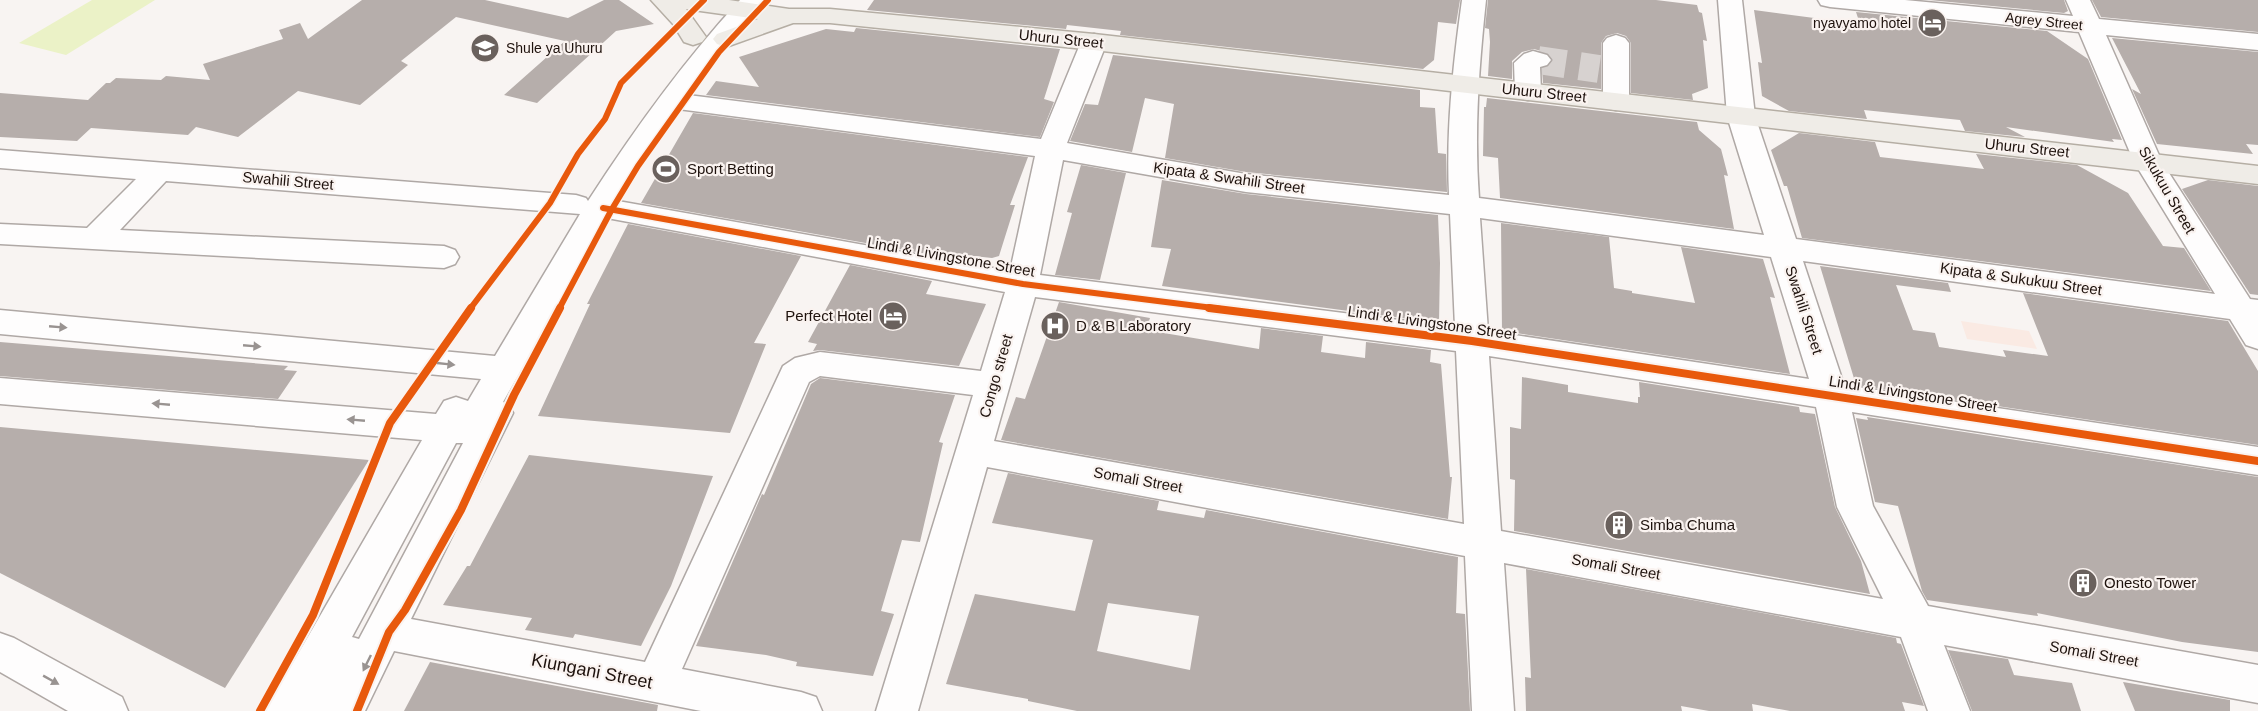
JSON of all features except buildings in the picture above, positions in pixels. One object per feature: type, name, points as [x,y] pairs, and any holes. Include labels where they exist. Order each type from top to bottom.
[{"type":"main road","points":[[663,0],[683,20],[693,37]]},
{"type":"main road","name":"Uhuru Street","points":[[677,0],[741,7],[793,8],[830,16],[1094,42],[2258,175]]},
{"type":"main road","points":[[741,7],[793,8]]},
{"type":"street","points":[[1474,0],[1464,84],[1462,164],[1493,711]]},
{"type":"street","name":"Swahili Street","points":[[1730,0],[1741,116],[1831,396],[1856,507],[1915,621],[1949,711]]},
{"type":"street","name":"Agrey Street","points":[[1830,0],[2258,42]]},
{"type":"street","name":"Sikukuu Street","points":[[2078,0],[2148,162],[2248,309],[2258,337]]},
{"type":"street","points":[[493,368],[693,37],[741,7]]},
{"type":"street","points":[[343,711],[589,207],[675,101],[741,7]]},
{"type":"street","points":[[316,711],[456,436],[493,368],[590,204],[656,106],[741,7]]},
{"type":"street","name":"Congo street","points":[[897,711],[1023,284],[1052,149],[1094,42]]},
{"type":"street","points":[[1616,43],[1607,70],[1616,102]]},
{"type":"street","points":[[1528,92],[1527,63],[1528,60],[1538,60]]},
{"type":"street","name":"Kipata & Swahili Street","points":[[675,101],[1052,149],[1246,183],[1464,206],[1784,248]]},
{"type":"street","name":"Swahili Street","points":[[0,159],[589,207]]},
{"type":"street","points":[[94,239],[160,171]]},
{"type":"street","name":"Lindi & Livingstone Street","points":[[589,207],[1023,284],[1472,341],[2258,461]]},
{"type":"street","points":[[0,234],[444,257]]},
{"type":"street","name":"Kipata & Sukukuu Street","points":[[1784,248],[2248,309]]},
{"type":"street","points":[[0,322],[493,368]]},
{"type":"street","points":[[656,683],[757,456],[795,375],[800,369],[820,364],[993,385]]},
{"type":"street","points":[[0,391],[456,436]]},
{"type":"street","points":[[286,711],[456,436]]},
{"type":"street","name":"Somali Street","points":[[974,451],[2258,684]]},
{"type":"street","name":"Kiungani Street","points":[[382,631],[801,711]]},
{"type":"street","points":[[0,651],[107,711]]},
{"type":"shaded area","points":[[1961,321],[2029,331],[2037,349],[1967,339]]},
{"type":"green space","points":[[92,0],[155,0],[66,55],[19,43]]},
{"type":"tunnel","points":[[1538,60],[1599,69]]},
{"type":"cycle path","points":[[260,711],[313,615],[390,423],[444,343],[550,203],[578,154],[605,119],[621,83],[704,0]]},
{"type":"cycle path","points":[[357,711],[389,632],[405,610],[461,510],[514,395],[612,209],[638,166],[719,52],[768,0]]},
{"type":"cycle path","points":[[603,208],[1023,284],[1472,341],[2258,461]]},
{"type":"place","name":"nyavyamo hotel","points":[[1932,23]]},
{"type":"place","name":"Shule ya Uhuru","points":[[485,48]]},
{"type":"place","name":"Sport Betting","points":[[666,169]]},
{"type":"place","name":"Perfect Hotel","points":[[893,316]]},
{"type":"place","name":"D & B Laboratory","points":[[1055,326]]},
{"type":"place","name":"Simba Chuma","points":[[1619,525]]},
{"type":"place","name":"Onesto Tower","points":[[2083,583]]}]
